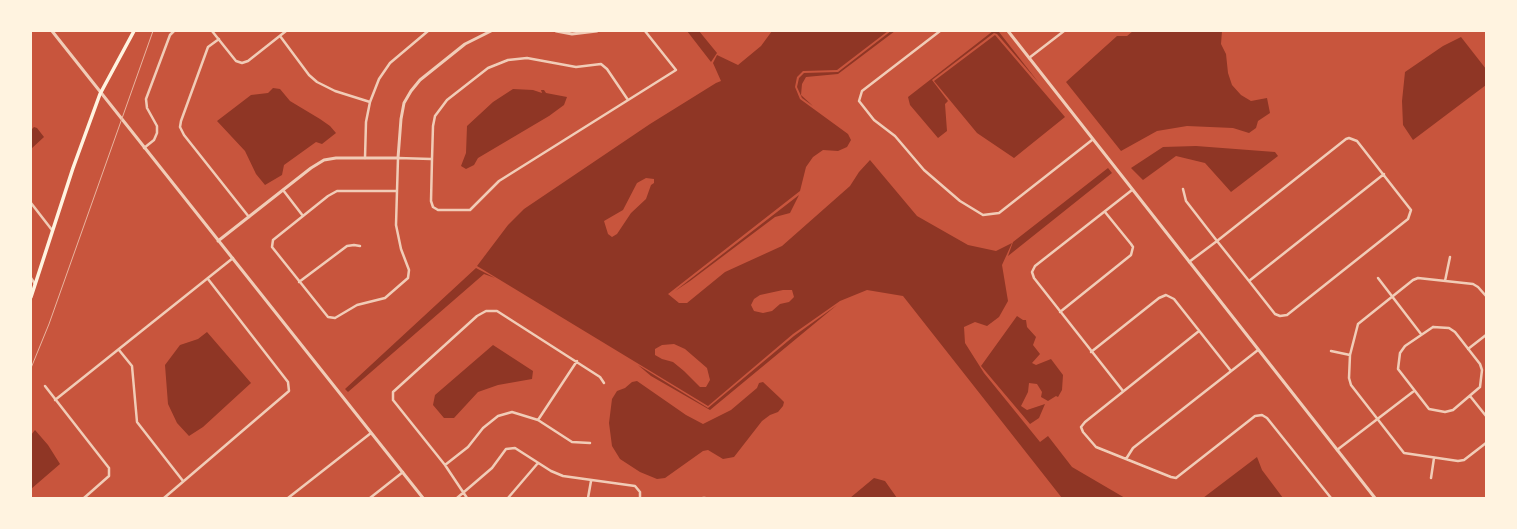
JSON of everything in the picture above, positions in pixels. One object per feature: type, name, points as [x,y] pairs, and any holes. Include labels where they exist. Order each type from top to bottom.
[{"type":"main road","points":[[31,297],[73,168],[100,94],[134,31]]},
{"type":"street","points":[[52,31],[100,94],[218,241],[234,258],[423,498]]},
{"type":"street","points":[[144,148],[154,140],[157,133],[157,126],[147,108],[146,99],[170,35],[174,31]]},
{"type":"street","points":[[212,31],[236,61],[242,63],[248,61],[286,31]]},
{"type":"street","points":[[365,158],[366,122],[370,102],[379,79],[390,63],[428,31]]},
{"type":"street","points":[[479,31],[481,35]]},
{"type":"street","points":[[397,191],[337,191],[328,196],[273,240],[272,247],[328,318],[335,318],[357,305],[385,298],[408,278],[409,270],[401,249],[396,225],[398,158],[401,119],[404,104],[411,91],[426,75],[465,44],[491,31]]},
{"type":"street","points":[[556,31],[572,34],[597,31]]},
{"type":"street","points":[[628,100],[608,68],[600,64],[576,66],[527,58],[508,60],[488,68],[447,100],[440,109],[433,126],[431,201],[433,207],[438,210],[470,210],[499,181],[676,70],[644,31]]},
{"type":"street","points":[[940,31],[862,92],[859,101],[877,123],[895,136],[924,170],[960,201],[983,215],[999,213],[1092,140]]},
{"type":"street","points":[[1008,31],[1092,140],[1190,262],[1375,498]]},
{"type":"street","points":[[1029,58],[1062,31]]},
{"type":"street","points":[[280,36],[309,75],[317,82],[335,91],[370,102]]},
{"type":"street","points":[[219,39],[208,47],[180,127],[184,135],[249,217]]},
{"type":"street","points":[[1183,190],[1186,201],[1217,241],[1275,314],[1283,316],[1408,219],[1411,213],[1410,207],[1357,141],[1349,138],[1217,241],[1190,262]]},
{"type":"street","points":[[218,241],[324,160],[336,158],[432,159]]},
{"type":"street","points":[[1249,281],[1384,174]]},
{"type":"street","points":[[283,190],[303,216]]},
{"type":"street","points":[[1123,391],[1034,278],[1033,269],[1132,190]]},
{"type":"street","points":[[31,203],[53,230]]},
{"type":"street","points":[[1060,312],[1128,259],[1132,252],[1131,244],[1105,212]]},
{"type":"street","points":[[299,282],[347,246],[360,246]]},
{"type":"street","points":[[1445,281],[1450,257]]},
{"type":"street","points":[[55,400],[234,258]]},
{"type":"street","points":[[31,278],[36,284]]},
{"type":"street","points":[[1378,278],[1421,334]]},
{"type":"street","points":[[1486,296],[1478,286],[1473,284],[1418,278],[1392,296],[1358,324],[1350,355],[1350,385],[1404,453],[1434,458],[1464,460],[1486,444]]},
{"type":"street","points":[[164,498],[289,391],[288,382],[208,279]]},
{"type":"street","points":[[1091,352],[1159,298],[1166,295],[1174,298],[1231,371]]},
{"type":"street","points":[[467,498],[445,465],[393,400],[393,392],[477,316],[486,311],[497,311],[577,361],[600,377],[604,383]]},
{"type":"street","points":[[1433,327],[1449,328],[1455,332],[1468,349],[1480,364],[1482,370],[1480,387],[1453,410],[1445,412],[1429,408],[1398,369],[1400,353],[1405,346],[1433,327]]},
{"type":"street","points":[[1199,331],[1085,422],[1082,427],[1083,432],[1096,447],[1171,477],[1178,477],[1255,416],[1262,415],[1267,418],[1331,498]]},
{"type":"street","points":[[1468,349],[1486,335]]},
{"type":"street","points":[[119,350],[132,366],[137,422],[183,481]]},
{"type":"street","points":[[1126,459],[1132,448],[1258,350]]},
{"type":"street","points":[[1331,351],[1350,355]]},
{"type":"street","points":[[538,420],[577,361]]},
{"type":"street","points":[[44,386],[109,468],[109,476],[84,498]]},
{"type":"street","points":[[1337,450],[1414,391]]},
{"type":"street","points":[[1470,396],[1486,416]]},
{"type":"street","points":[[445,465],[468,447],[483,428],[498,416],[512,412],[538,420],[572,442],[590,443]]},
{"type":"street","points":[[288,498],[371,433]]},
{"type":"street","points":[[458,498],[492,468],[506,449],[515,448],[538,463],[563,476],[635,486],[640,492],[640,498]]},
{"type":"street","points":[[1431,478],[1434,458]]},
{"type":"street","points":[[508,498],[538,463]]},
{"type":"street","points":[[370,498],[403,472]]},
{"type":"street","points":[[588,498],[591,481]]},
{"type":"shaded area","points":[[687,31],[699,31],[717,53],[711,62]]},
{"type":"shaded area","points":[[772,31],[888,31],[837,70],[803,71],[797,77],[795,87],[800,99],[848,134],[851,140],[847,147],[838,151],[823,150],[813,157],[806,167],[800,191],[668,294],[679,303],[687,303],[725,272],[782,246],[850,186],[859,172],[870,160],[917,216],[968,245],[996,251],[1012,243],[1002,265],[1008,301],[999,317],[987,326],[975,322],[964,327],[965,343],[984,373],[1040,442],[1048,436],[1072,467],[1125,498],[1062,498],[903,296],[867,290],[840,301],[793,334],[708,406],[477,266],[508,225],[524,209],[650,124],[721,81],[713,63],[717,55],[738,65],[761,46]],"holes":[[[646,178],[654,179],[654,183],[651,185],[646,199],[631,213],[617,234],[612,237],[608,234],[604,221],[623,210],[637,183]],[[783,290],[792,290],[794,297],[789,302],[780,304],[772,311],[763,313],[754,311],[751,305],[754,299],[760,295]],[[674,344],[685,349],[707,368],[710,380],[706,387],[700,387],[673,362],[655,355],[655,349],[662,345]]]},
{"type":"shaded area","points":[[891,31],[895,31],[838,74],[806,77],[802,84],[801,95],[813,106],[802,98],[797,87],[799,78],[804,73],[838,72]]},
{"type":"shaded area","points":[[993,31],[999,32],[1039,83],[997,34],[994,33],[932,80],[948,101],[945,104],[947,131],[938,138],[910,105],[908,97]]},
{"type":"shaded area","points":[[1133,31],[1222,31],[1221,44],[1226,54],[1228,73],[1232,85],[1241,95],[1251,101],[1267,98],[1270,113],[1258,121],[1256,128],[1249,133],[1233,128],[1187,126],[1157,131],[1121,151],[1066,82],[1117,36],[1127,36]]},
{"type":"shaded area","points":[[995,35],[1065,117],[1014,158],[977,133],[934,81]]},
{"type":"shaded area","points":[[1461,37],[1486,69],[1486,85],[1413,140],[1403,125],[1402,101],[1405,72],[1443,46]]},
{"type":"shaded area","points":[[273,88],[280,89],[290,101],[320,119],[330,126],[336,133],[322,144],[316,142],[284,165],[282,175],[265,185],[256,174],[245,151],[217,121],[251,95],[268,93]]},
{"type":"shaded area","points":[[513,89],[533,90],[542,93],[541,90],[544,90],[546,93],[567,97],[564,105],[549,116],[478,158],[474,165],[466,169],[461,166],[466,153],[467,126],[493,102]]},
{"type":"shaded area","points":[[34,127],[37,128],[44,137],[31,149],[31,130]]},
{"type":"shaded area","points":[[1196,146],[1275,152],[1278,156],[1231,192],[1205,163],[1176,156],[1143,180],[1131,168],[1163,147]]},
{"type":"shaded area","points":[[1108,168],[1112,173],[1008,256],[1013,242]]},
{"type":"shaded area","points":[[799,195],[790,213],[775,217],[675,291]]},
{"type":"shaded area","points":[[476,268],[495,278],[484,274],[348,392],[345,389]]},
{"type":"shaded area","points":[[837,305],[710,410],[651,376],[638,365],[708,408],[794,336]]},
{"type":"shaded area","points":[[1017,316],[1023,320],[1026,320],[1027,327],[1036,337],[1033,345],[1040,354],[1032,363],[1036,365],[1051,359],[1063,375],[1062,390],[1058,397],[1056,396],[1048,401],[1041,397],[1042,392],[1037,384],[1029,383],[1028,392],[1021,406],[1027,410],[1045,404],[1039,418],[1030,424],[981,366]]},
{"type":"shaded area","points":[[207,332],[251,383],[203,427],[189,436],[177,423],[168,404],[165,365],[180,345],[198,339]]},
{"type":"shaded area","points":[[493,345],[533,371],[532,379],[498,385],[478,392],[454,418],[444,418],[433,405],[435,395]]},
{"type":"shaded area","points":[[637,381],[686,415],[703,424],[731,410],[757,388],[759,383],[763,382],[784,402],[783,406],[778,412],[770,415],[762,421],[734,457],[723,459],[708,450],[703,451],[665,478],[657,479],[640,472],[620,459],[612,446],[609,423],[612,399],[617,391],[625,388],[632,382]]},
{"type":"shaded area","points":[[35,430],[48,445],[60,464],[31,489],[31,435]]},
{"type":"shaded area","points":[[1257,457],[1262,470],[1283,498],[1203,498]]},
{"type":"shaded area","points":[[874,478],[885,481],[897,498],[850,498]]},
{"type":"railway","points":[[31,368],[49,324],[153,31]]}]
